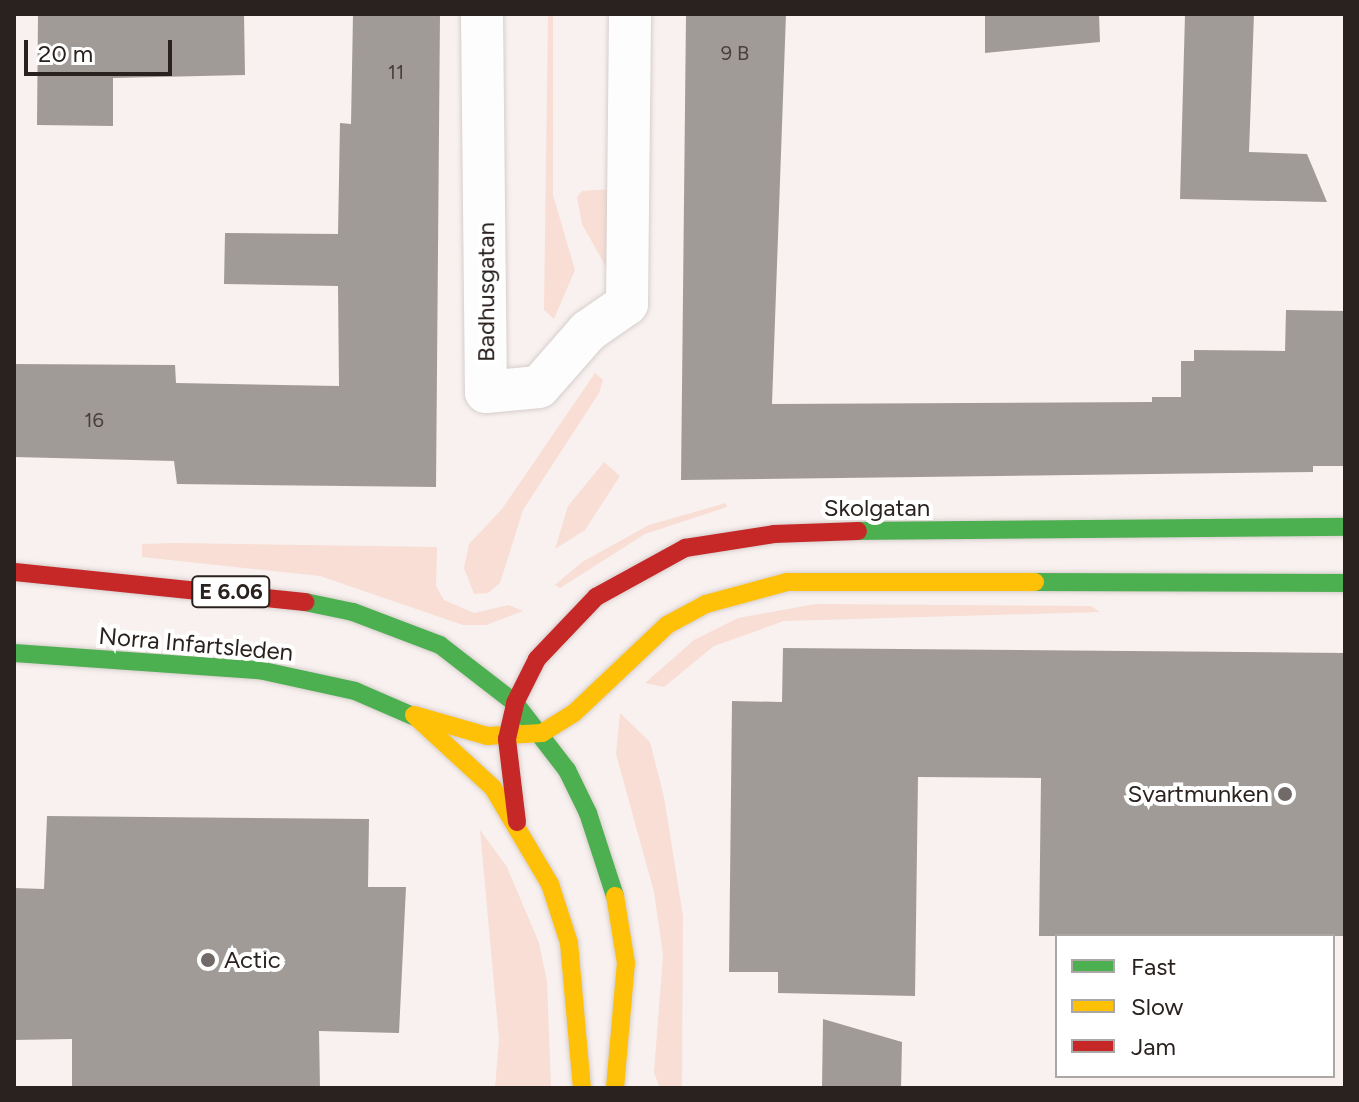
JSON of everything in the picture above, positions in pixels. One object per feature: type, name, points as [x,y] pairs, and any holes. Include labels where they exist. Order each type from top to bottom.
[{"type":"main road","name":"Skolgatan","points":[[517,822],[507,739],[515,703],[537,659],[596,597],[674,553],[722,539],[861,531],[1345,527]]},
{"type":"main road","name":"E 6.06","points":[[14,572],[279,596],[353,612],[440,645],[515,703],[542,733],[588,813],[620,911],[626,963],[615,1088]]},
{"type":"main road","points":[[414,715],[507,739],[542,733],[573,714],[667,625],[706,604],[787,582],[1345,583]]},
{"type":"main road","name":"Norra Infartsleden","points":[[14,653],[259,670],[355,691],[414,715]]},
{"type":"main road","points":[[414,715],[462,756],[517,822],[550,884],[569,943],[582,1088]]},
{"type":"street","name":"Badhusgatan","points":[[482,14],[486,392],[539,387],[588,331],[627,304],[630,14]]},
{"type":"shaded area","points":[[548,14],[553,14],[553,195],[575,270],[554,319],[544,310]]},
{"type":"shaded area","points":[[611,189],[610,267],[606,267],[582,224],[577,197],[582,191]]},
{"type":"shaded area","points":[[595,373],[603,380],[599,393],[523,510],[500,583],[488,593],[474,594],[464,568],[469,544],[502,509]]},
{"type":"shaded area","points":[[604,462],[620,476],[585,530],[555,549],[568,506]]},
{"type":"shaded area","points":[[726,503],[727,507],[645,534],[560,588],[555,585],[582,562],[649,525]]},
{"type":"shaded area","points":[[142,544],[437,547],[436,586],[444,600],[474,613],[509,605],[523,611],[486,625],[463,625],[320,576],[142,557]]},
{"type":"shaded area","points":[[815,604],[1091,606],[1100,612],[784,621],[714,646],[664,687],[645,683],[694,640],[738,618]]},
{"type":"shaded area","points":[[620,713],[650,742],[664,797],[683,916],[682,1088],[660,1088],[654,1073],[663,955],[654,892],[616,754]]},
{"type":"shaded area","points":[[480,830],[507,867],[539,943],[547,982],[551,1088],[495,1088],[499,1039]]},
{"type":"building","points":[[38,14],[244,14],[245,75],[113,78],[113,126],[37,125]]},
{"type":"building","points":[[353,14],[440,14],[436,487],[177,484],[174,461],[14,457],[14,364],[175,365],[176,383],[339,386],[338,286],[224,284],[225,233],[338,234],[340,123],[351,124]]},
{"type":"building","points":[[686,14],[786,14],[772,404],[1152,402],[1152,397],[1181,397],[1181,361],[1194,361],[1194,350],[1285,351],[1286,310],[1345,311],[1345,466],[1313,466],[1313,472],[681,480]]},
{"type":"building","points":[[985,14],[1099,14],[1100,42],[985,53]]},
{"type":"building","points":[[1185,14],[1254,14],[1249,152],[1307,154],[1327,202],[1180,199]]},
{"type":"building","points":[[783,648],[1345,653],[1345,936],[1039,936],[1041,778],[918,777],[915,996],[778,993],[778,972],[729,972],[732,701],[782,702]]},
{"type":"building","name":"Actic","points":[[47,816],[369,819],[368,887],[406,887],[399,1033],[319,1031],[320,1088],[72,1088],[72,1039],[14,1040],[14,888],[44,889]]},
{"type":"building","points":[[823,1019],[902,1042],[901,1088],[822,1088]]},
{"type":"traffic: fast","points":[[858,531],[1345,527]]},
{"type":"traffic: fast","points":[[1035,582],[1345,583]]},
{"type":"traffic: fast","points":[[305,602],[353,612],[440,645],[515,703],[567,770],[588,813],[615,896]]},
{"type":"traffic: fast","points":[[14,653],[259,670],[355,691],[417,718]]},
{"type":"traffic: slow","points":[[414,715],[487,736],[542,733],[573,714],[667,625],[706,604],[787,582],[1035,582]]},
{"type":"traffic: slow","points":[[417,718],[493,788],[550,884],[569,943],[582,1088]]},
{"type":"traffic: slow","points":[[615,896],[626,963],[615,1088]]},
{"type":"traffic: jam","points":[[517,822],[507,739],[515,703],[537,659],[596,597],[685,548],[774,534],[858,531]]},
{"type":"traffic: jam","points":[[14,572],[305,602]]},
{"type":"place","name":"Svartmunken","points":[[1285,794]]},
{"type":"place","name":"Actic","points":[[208,960]]}]
